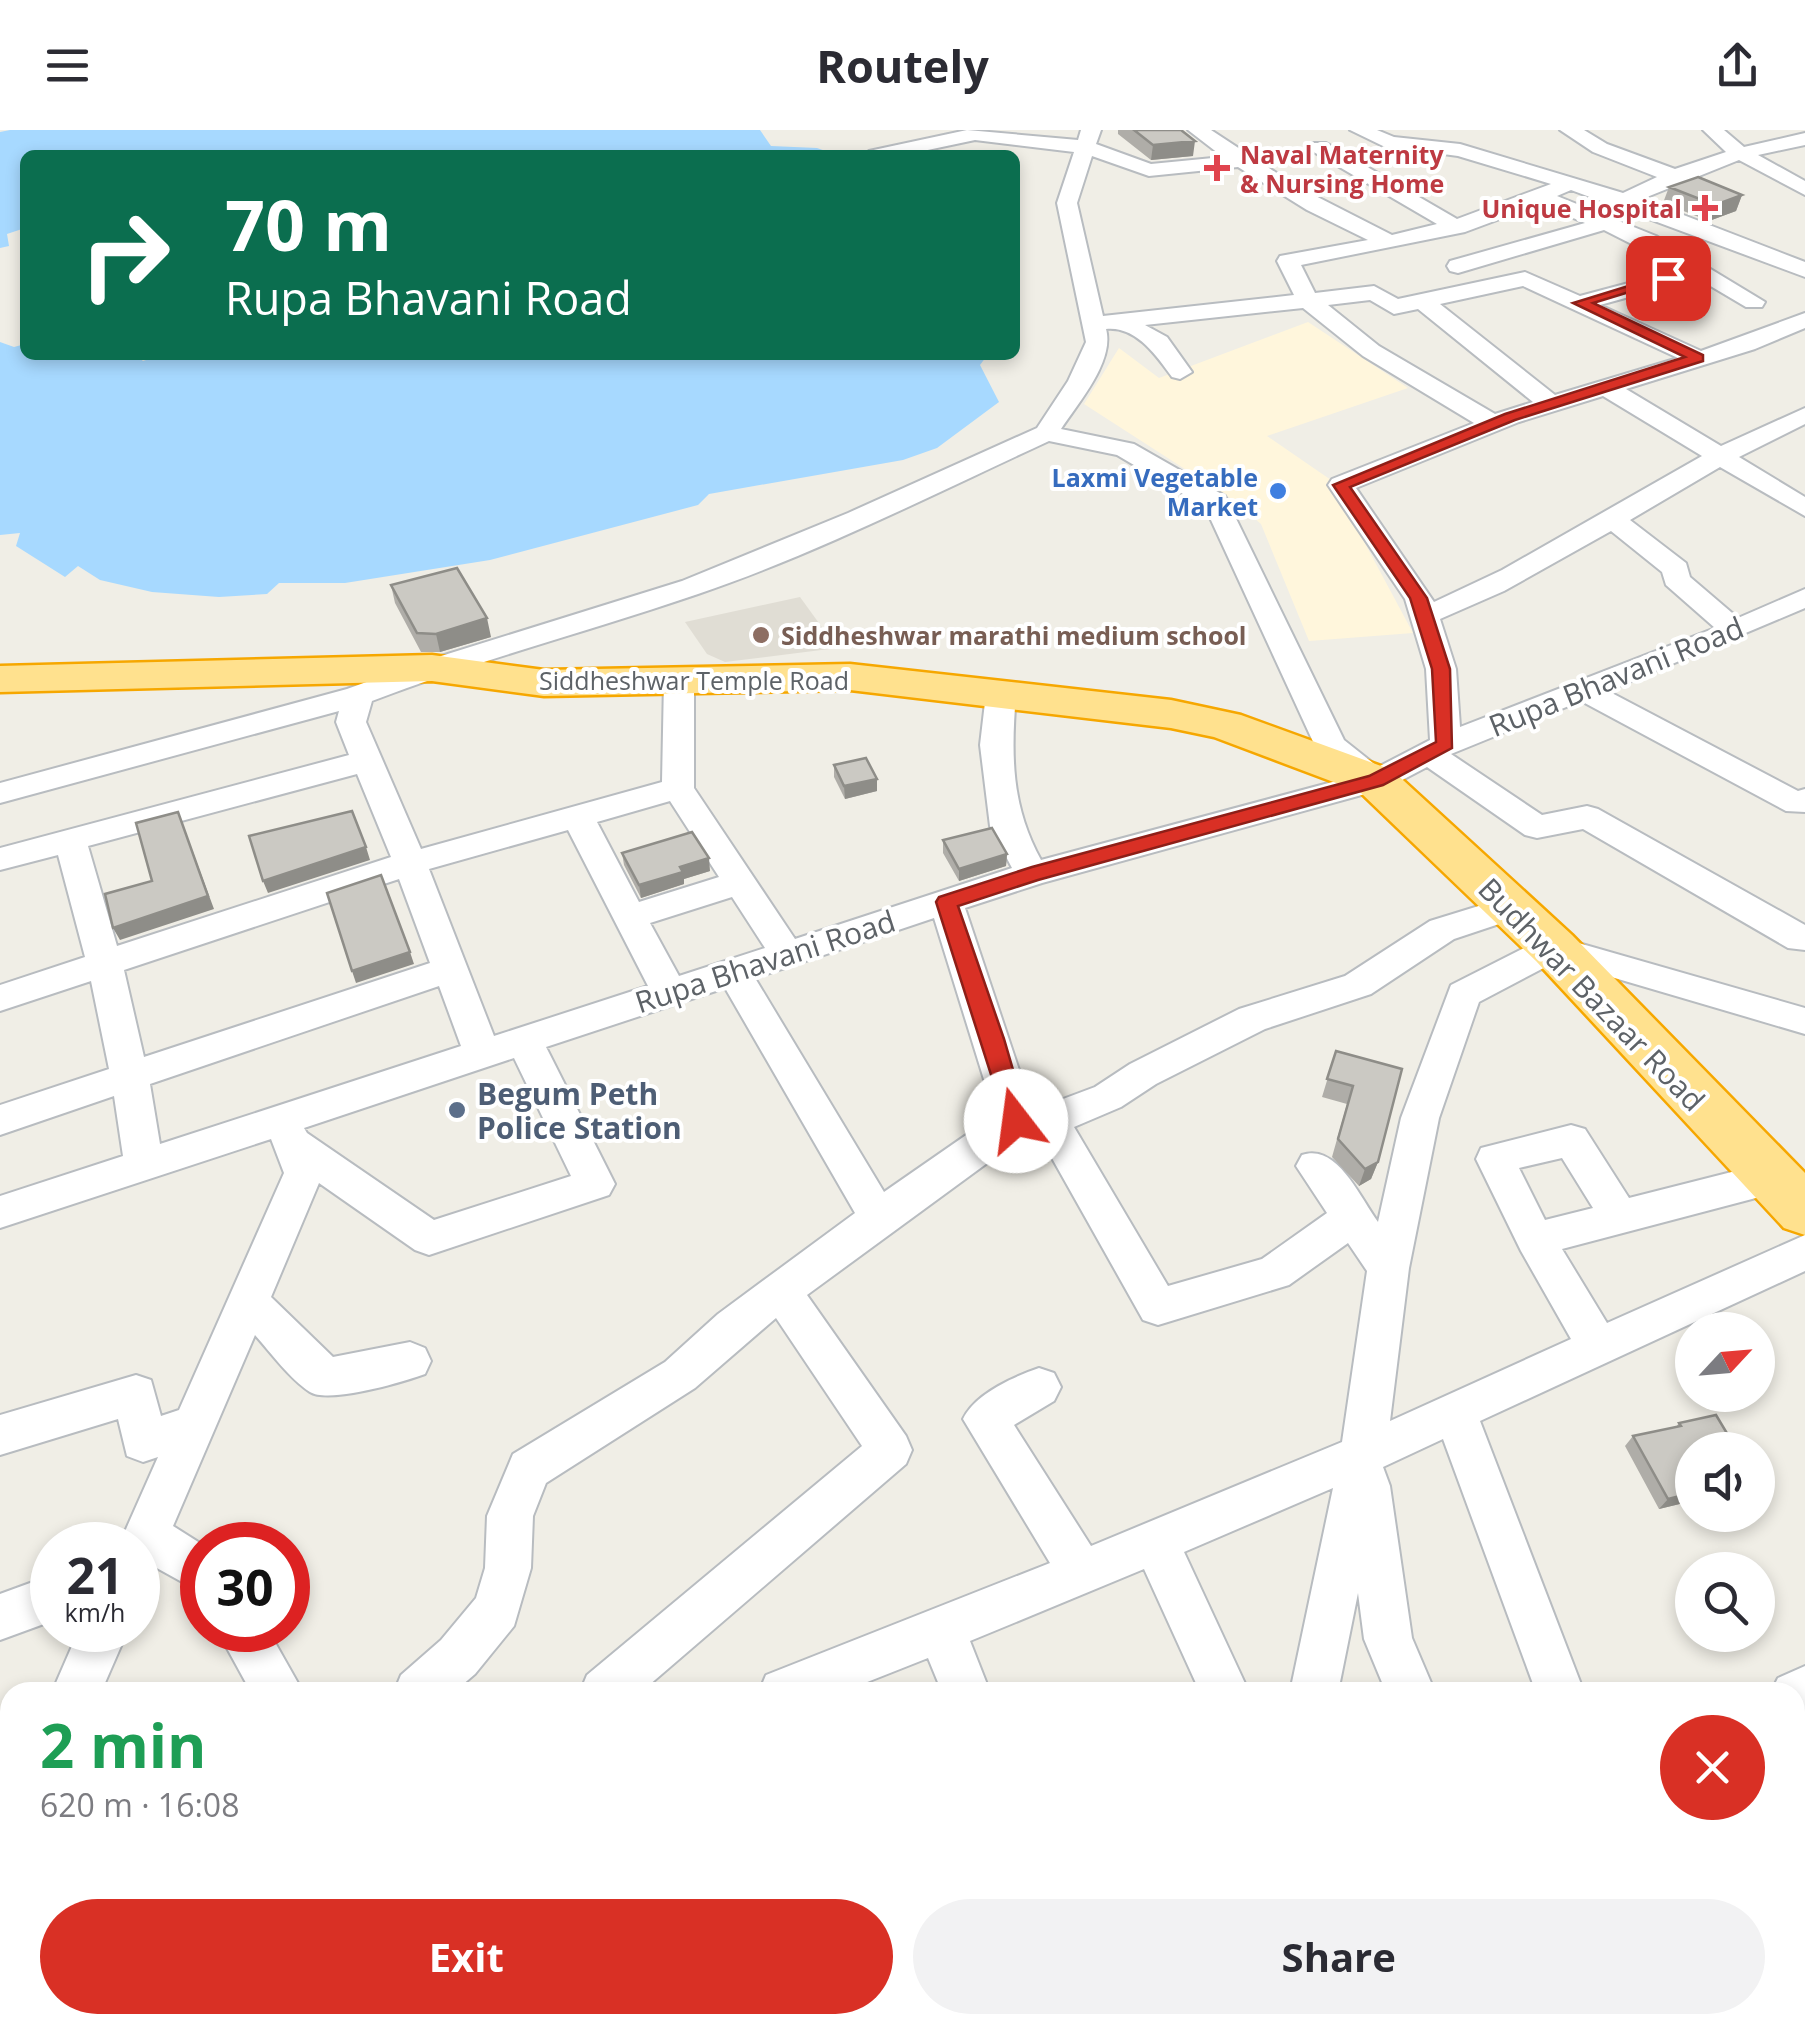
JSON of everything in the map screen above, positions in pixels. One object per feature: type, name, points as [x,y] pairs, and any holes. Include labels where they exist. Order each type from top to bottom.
[{"type":"highway","name":"Siddheshwar Temple Road","points":[[0,679],[432,668],[544,683],[850,678],[1171,714],[1226,725],[1376,780]]},
{"type":"highway","name":"Budhwar Bazaar Road","points":[[1376,780],[1554,948],[1788,1194]]},
{"type":"street","points":[[1198,130],[1241,162],[1351,226],[1390,242]]},
{"type":"street","points":[[1413,145],[1439,130]]},
{"type":"street","points":[[1570,130],[1600,148],[1678,177]]},
{"type":"street","points":[[1714,130],[1741,154],[1805,190]]},
{"type":"street","points":[[1458,228],[1310,148],[1364,131],[1390,142],[1460,150],[1555,186],[1625,200],[1805,270]]},
{"type":"street","points":[[899,150],[984,132],[1036,142],[1088,138],[1149,170],[1266,158]]},
{"type":"street","points":[[0,793],[358,696],[432,668],[692,587],[857,519],[1046,432],[1080,381],[1098,342],[1067,203],[1088,138]]},
{"type":"street","points":[[1625,200],[1741,154],[1805,139]]},
{"type":"street","points":[[1020,153],[1036,142]]},
{"type":"street","points":[[1493,424],[1372,351],[1308,300],[1288,260],[1458,228],[1631,158]]},
{"type":"street","points":[[1555,186],[1604,223],[1648,241],[1754,302]]},
{"type":"street","points":[[1458,266],[1523,250],[1604,223]]},
{"type":"street","points":[[1418,237],[1487,287]]},
{"type":"street","points":[[1580,303],[1776,258]]},
{"type":"street","points":[[1094,324],[1374,293],[1394,307],[1525,279],[1698,358]]},
{"type":"street","points":[[1422,301],[1552,404]]},
{"type":"street","points":[[1805,320],[1747,344],[1493,424],[1341,485],[1418,598],[1441,669],[1437,749],[1537,827],[1587,817],[1800,940],[1805,937]]},
{"type":"street","points":[[1121,321],[1160,342],[1180,372]]},
{"type":"street","points":[[1605,387],[1805,508]]},
{"type":"street","points":[[1424,615],[1454,606],[1503,582],[1718,456],[1805,416]]},
{"type":"street","points":[[1046,432],[1126,449],[1216,502],[1332,746],[1376,780]]},
{"type":"street","points":[[1612,519],[1676,568],[1676,578],[1735,630]]},
{"type":"street","name":"Rupa Bhavani Road","points":[[0,1212],[144,1164],[288,1129],[482,1052],[1032,874],[1376,780],[1437,749],[1735,630],[1805,597]]},
{"type":"street","points":[[679,681],[678,788],[787,954]]},
{"type":"street","points":[[1583,690],[1797,804],[1805,800]]},
{"type":"street","points":[[1000,694],[996,745],[1006,826],[1032,874]]},
{"type":"street","points":[[358,696],[351,722],[482,1052]]},
{"type":"street","points":[[0,858],[366,761]]},
{"type":"street","points":[[0,998],[410,863],[678,788]]},
{"type":"street","points":[[578,817],[669,992]]},
{"type":"street","points":[[70,840],[107,964],[132,1075],[144,1164]]},
{"type":"street","points":[[630,917],[740,882]]},
{"type":"street","points":[[946,902],[993,1039],[1033,1120],[1158,1307],[1274,1273],[1350,1219]]},
{"type":"street","points":[[429,1682],[458,1656],[497,1610],[508,1568],[510,1516],[529,1469],[680,1376],[733,1326],[879,1218],[1033,1120],[1108,1097],[1143,1074],[1252,1019],[1358,985],[1442,930],[1511,908]]},
{"type":"street","points":[[1316,1682],[1363,1454],[1388,1268],[1420,1118],[1464,994],[1554,948],[1805,1021]]},
{"type":"street","points":[[0,1120],[451,968]]},
{"type":"street","points":[[733,971],[879,1218]]},
{"type":"street","points":[[288,1129],[429,1238],[594,1184],[524,1039]]},
{"type":"street","points":[[152,1522],[304,1173],[288,1129]]},
{"type":"street","points":[[1599,1347],[1535,1239],[1495,1159],[1572,1140],[1620,1216]]},
{"type":"street","points":[[1316,1166],[1388,1268]]},
{"type":"street","points":[[1535,1239],[1620,1216],[1788,1194]]},
{"type":"street","points":[[809,1682],[1081,1574],[1363,1454],[1805,1252]]},
{"type":"street","points":[[616,1682],[890,1450],[781,1290]]},
{"type":"street","points":[[248,1301],[325,1378],[410,1361]]},
{"type":"street","points":[[1039,1387],[985,1418],[1028,1480],[1081,1574]]},
{"type":"street","points":[[0,1434],[136,1394],[143,1442],[194,1425]]},
{"type":"street","points":[[1455,1412],[1556,1682]]},
{"type":"street","points":[[1363,1454],[1388,1639],[1406,1682]]},
{"type":"street","points":[[1155,1542],[1220,1682]]},
{"type":"street","points":[[0,1618],[30,1606]]},
{"type":"street","points":[[940,1630],[962,1682]]},
{"type":"street","points":[[81,1682],[94,1652]]},
{"type":"street","points":[[254,1652],[272,1682]]},
{"type":"shaded area","name":"Laxmi Vegetable Market","points":[[1308,322],[1408,388],[1267,436],[1331,480],[1413,633],[1309,641],[1261,524],[1236,502],[1084,404],[1119,348],[1159,378]]},
{"type":"shaded area","name":"Siddheshwar marathi medium school","points":[[800,597],[837,648],[725,662],[707,654],[685,622]]},
{"type":"water","points":[[760,130],[771,146],[823,150],[20,150],[20,230],[7,234],[9,246],[0,248],[0,132]]},
{"type":"water","points":[[0,342],[20,345],[20,360],[984,360],[980,365],[999,402],[937,448],[903,460],[709,494],[698,505],[490,560],[345,583],[279,583],[267,594],[219,597],[152,592],[100,580],[78,566],[65,577],[16,546],[20,533],[0,535]]},
{"type":"building","points":[[1134,130],[1181,130],[1195,141],[1153,145]]},
{"type":"building","points":[[1698,177],[1742,195],[1715,205],[1669,187]]},
{"type":"building","points":[[457,568],[487,618],[436,634],[417,633],[391,585]]},
{"type":"building","points":[[866,758],[877,779],[844,786],[834,765]]},
{"type":"building","points":[[352,811],[366,847],[263,881],[249,836]]},
{"type":"building","points":[[178,812],[208,896],[113,928],[105,894],[152,881],[136,823]]},
{"type":"building","points":[[992,828],[1007,854],[959,869],[943,840]]},
{"type":"building","points":[[692,832],[709,858],[680,867],[683,872],[639,885],[622,853]]},
{"type":"building","points":[[381,875],[410,952],[352,971],[327,893]]},
{"type":"building","points":[[1336,1051],[1402,1069],[1378,1162],[1365,1169],[1338,1139],[1353,1086],[1327,1079]]},
{"type":"building","points":[[1716,1415],[1726,1432],[1675,1432],[1675,1497],[1668,1499],[1633,1436],[1681,1426],[1679,1423]]},
{"type":"place","name":"Naval Maternity & Nursing Home","points":[[1217,168]]},
{"type":"place","name":"Unique Hospital","points":[[1705,208]]},
{"type":"place","name":"Laxmi Vegetable Market","points":[[1278,491]]},
{"type":"place","name":"Siddheshwar marathi medium school","points":[[761,635]]},
{"type":"place","name":"Begum Peth Police Station","points":[[457,1110]]},
{"type":"route","points":[[1016,1121],[993,1039],[946,902],[1032,874],[1376,780],[1446,744],[1441,669],[1418,598],[1341,485],[1510,417],[1698,358],[1580,303],[1668,278]]}]
